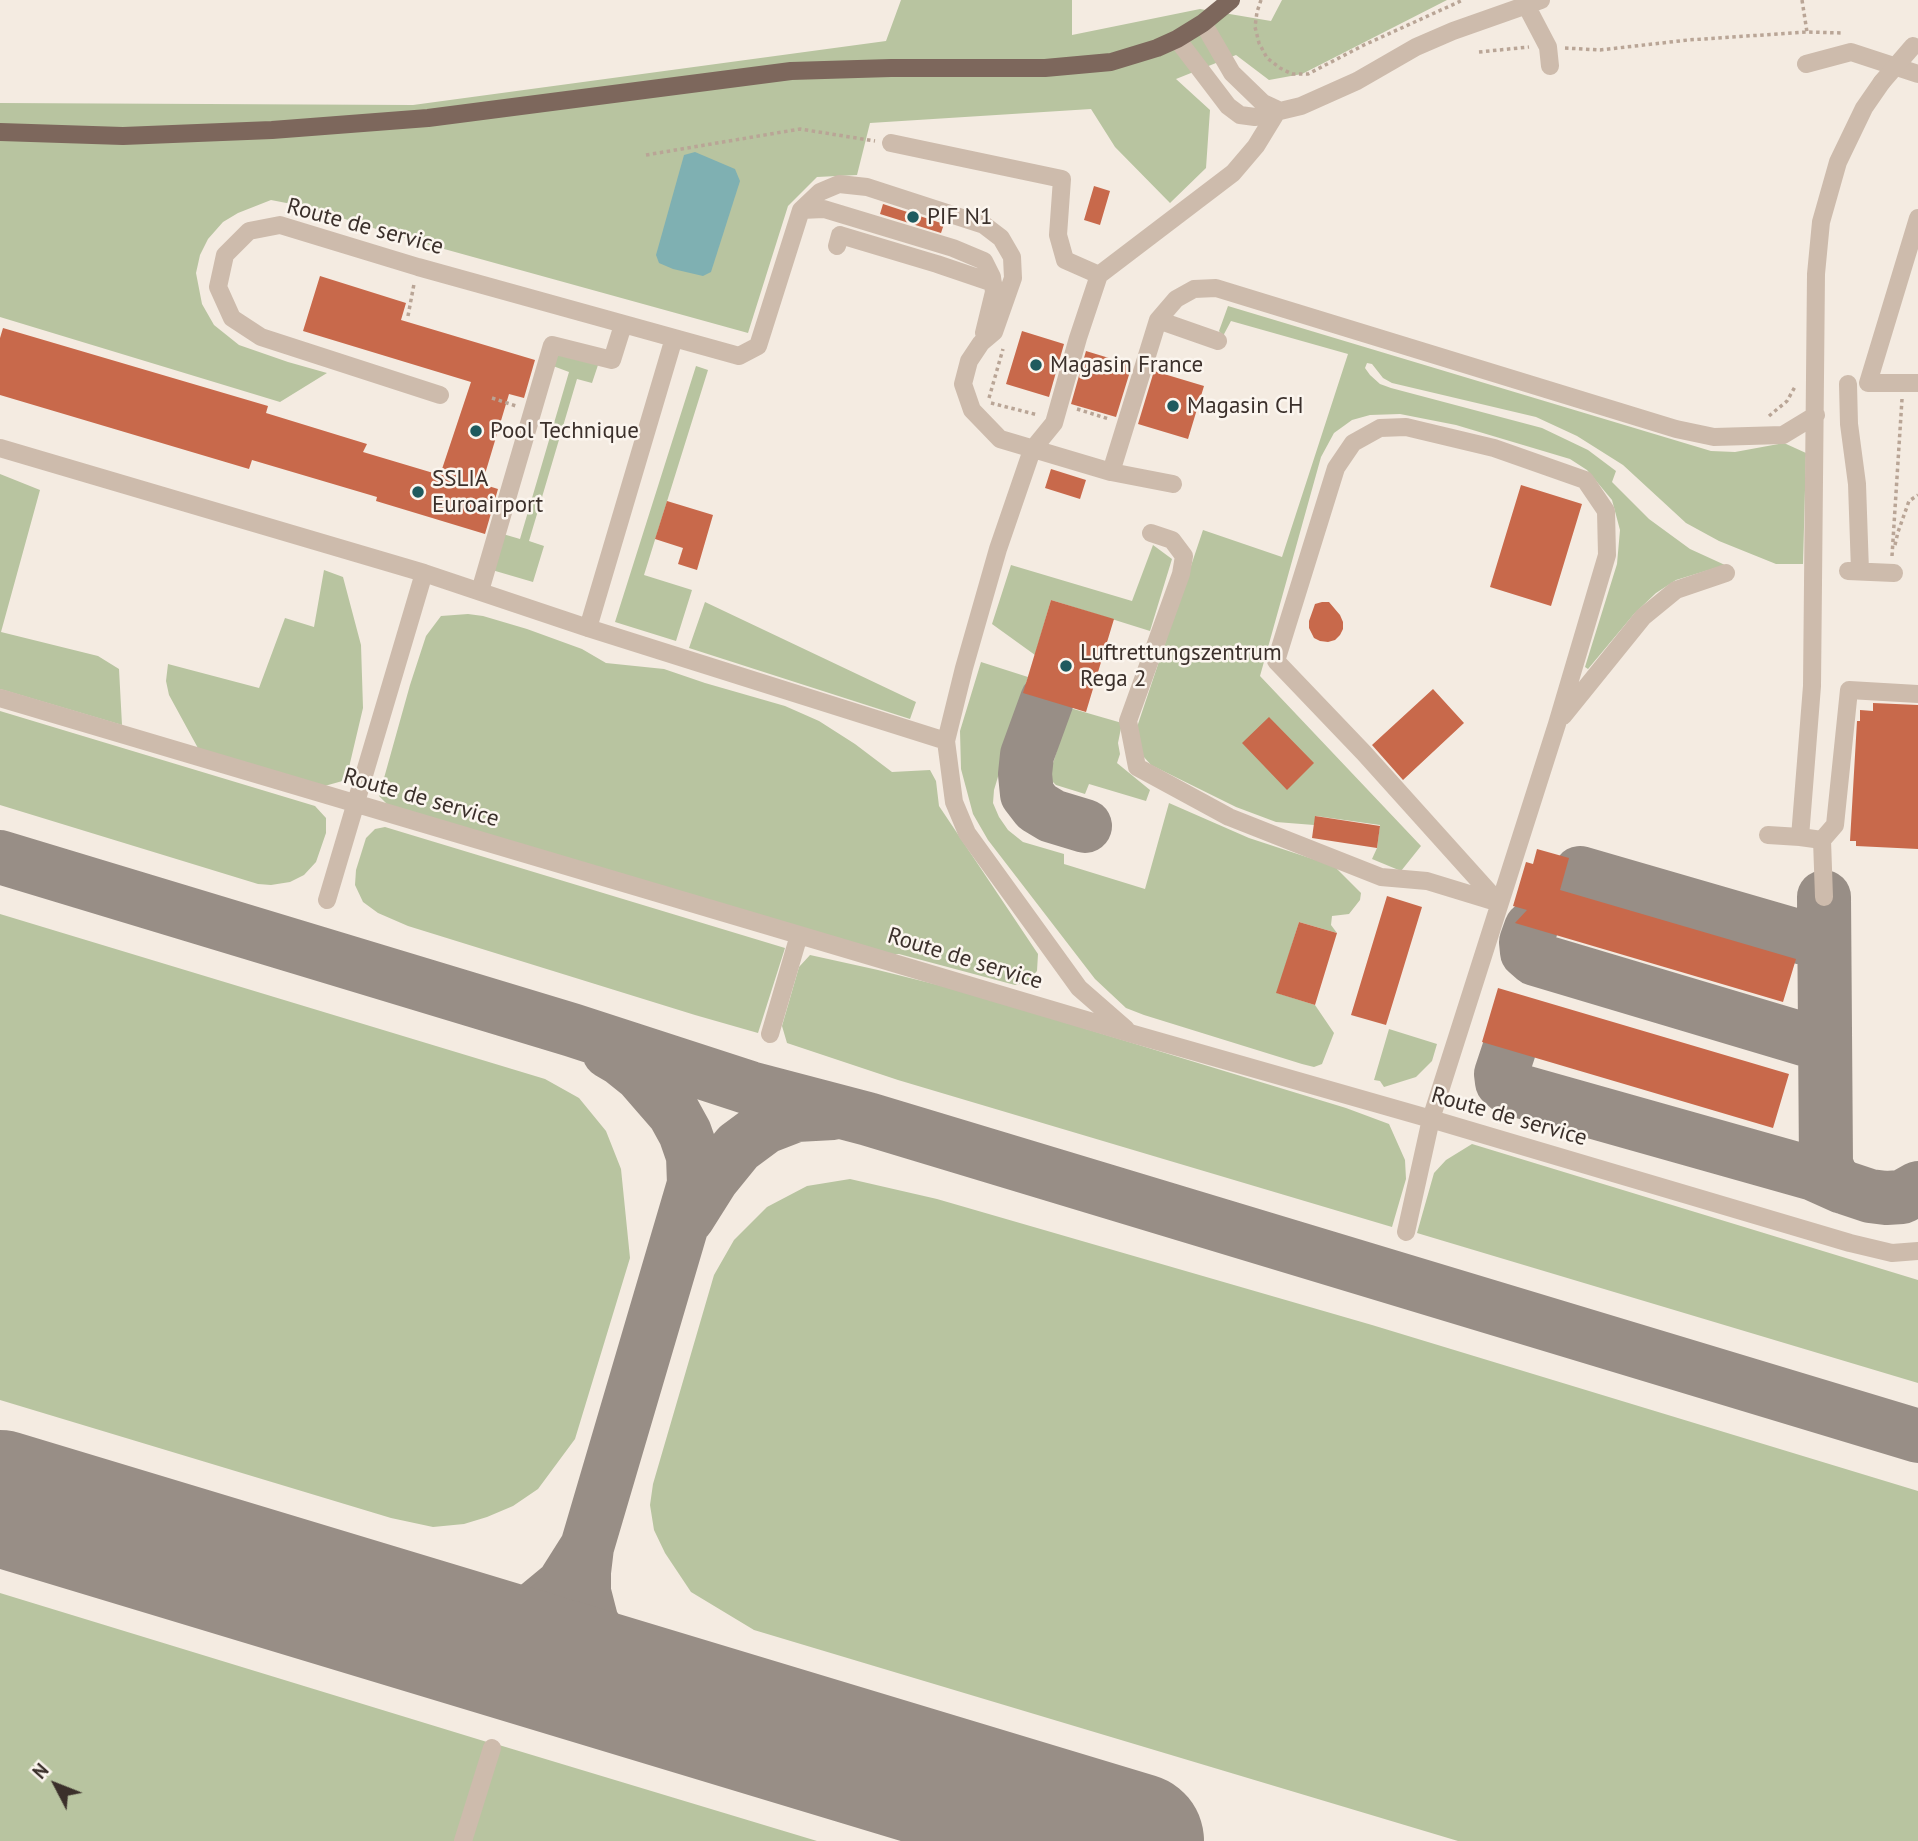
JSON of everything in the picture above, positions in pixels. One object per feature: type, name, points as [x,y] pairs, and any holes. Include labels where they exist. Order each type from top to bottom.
[{"type":"main road","points":[[0,132],[123,136],[272,130],[428,118],[791,71],[1045,68],[1111,62],[1177,39],[1203,23],[1231,0]]},
{"type":"street","points":[[1177,39],[1228,106],[1240,115],[1255,117],[1301,106],[1357,81],[1416,47],[1534,2],[1548,47],[1550,66]]},
{"type":"street","points":[[1203,23],[1232,73],[1264,103],[1278,110]]},
{"type":"street","points":[[1800,837],[1812,686],[1816,274],[1822,222],[1838,162],[1864,108],[1882,82],[1916,44]]},
{"type":"street","points":[[1806,64],[1851,52],[1918,74]]},
{"type":"street","points":[[1133,1034],[1079,988],[967,833],[954,802],[946,741],[984,597],[1032,450],[1054,423],[1098,275],[1233,173],[1256,146],[1278,110]]},
{"type":"street","points":[[891,144],[1062,179],[1058,235],[1065,260],[1098,275]]},
{"type":"street","points":[[801,210],[820,192],[839,184],[867,187],[984,225],[1001,238],[1012,257],[1013,278],[994,332],[981,343],[969,361],[963,384],[972,410],[1000,439],[1111,472],[1173,484]]},
{"type":"street","points":[[801,210],[824,209],[953,247],[984,261],[992,277],[995,292],[981,343]]},
{"type":"street","name":"Route de service","points":[[440,396],[261,337],[232,318],[218,287],[225,255],[249,231],[280,225],[418,267],[739,356],[758,346],[801,210]]},
{"type":"street","points":[[1868,383],[1918,218]]},
{"type":"street","points":[[836,246],[840,235],[893,256],[993,283]]},
{"type":"street","points":[[1111,472],[1158,320],[1176,299],[1194,289],[1216,288],[1676,429],[1714,437],[1783,435],[1816,415]]},
{"type":"street","points":[[1158,320],[1218,341]]},
{"type":"street","points":[[480,591],[552,345],[612,360],[623,325]]},
{"type":"street","points":[[587,628],[674,338]]},
{"type":"street","points":[[1816,385],[1911,383]]},
{"type":"street","points":[[1848,384],[1849,424],[1857,484],[1854,571],[1894,573]]},
{"type":"street","points":[[1406,1231],[1431,1119],[1557,724],[1607,555],[1606,512],[1585,480],[1494,448],[1406,427],[1380,428],[1353,443],[1336,468],[1276,661],[1364,753],[1499,904]]},
{"type":"street","points":[[0,448],[424,573],[587,628],[946,741]]},
{"type":"street","points":[[1151,533],[1172,540],[1184,556],[1181,574],[1128,722],[1137,768],[1229,817],[1381,877],[1427,881],[1499,904]]},
{"type":"street","points":[[327,900],[424,573]]},
{"type":"street","points":[[1557,724],[1643,617],[1676,590],[1726,573]]},
{"type":"street","points":[[1824,897],[1822,839],[1835,825],[1849,690],[1918,694]]},
{"type":"street","name":"Route de service","points":[[0,698],[1133,1034],[1850,1243],[1892,1253],[1918,1251]]},
{"type":"street","points":[[1768,835],[1822,839]]},
{"type":"street","points":[[770,1034],[799,935]]},
{"type":"street","points":[[463,1841],[492,1748]]},
{"type":"path","points":[[1261,0],[1256,12],[1255,27],[1267,58],[1292,74],[1308,74],[1464,0]]},
{"type":"path","points":[[1802,0],[1807,33]]},
{"type":"path","points":[[1479,52],[1548,47],[1600,50],[1688,40],[1807,33],[1853,34]]},
{"type":"path","points":[[646,155],[800,130],[891,144]]},
{"type":"path","points":[[1006,337],[988,402],[1046,417],[1052,402],[1060,404]]},
{"type":"path","points":[[1911,383],[1891,563],[1909,500],[1918,495]]},
{"type":"green space","points":[[901,0],[1072,0],[1072,35],[1200,9],[1271,21],[1282,0],[1447,0],[1302,74],[1269,80],[1236,55],[1176,79],[1210,110],[1206,168],[1170,203],[1115,147],[1091,109],[870,123],[857,175],[817,177],[788,206],[748,333],[408,239],[307,207],[271,200],[223,222],[208,239],[200,255],[196,273],[202,304],[214,325],[239,345],[327,373],[280,402],[0,317],[0,103],[413,105],[886,41]]},
{"type":"green space","points":[[1228,306],[1711,451],[1735,452],[1784,443],[1806,453],[1803,564],[1776,564],[1719,541],[1686,523],[1623,465],[1577,436],[1536,417],[1392,383],[1383,378],[1372,364],[1367,363],[1365,368],[1380,384],[1542,428],[1588,450],[1616,471],[1612,482],[1649,519],[1690,549],[1725,565],[1676,580],[1656,593],[1634,614],[1588,669],[1585,667],[1617,564],[1620,530],[1612,500],[1587,470],[1570,459],[1456,425],[1400,414],[1370,415],[1352,420],[1334,433],[1321,457],[1260,676],[1421,846],[1401,871],[1372,859],[1377,848],[1380,825],[1316,816],[1314,825],[1276,822],[1236,807],[1151,765],[1143,756],[1136,730],[1203,530],[1282,557],[1348,354],[1231,321],[1223,336],[1219,331]]},
{"type":"green space","points":[[557,352],[598,365],[592,383],[577,379],[529,541],[544,546],[533,582],[492,570],[503,534],[520,539],[569,372],[553,366]]},
{"type":"green space","points":[[696,366],[708,370],[644,575],[692,590],[676,641],[615,622]]},
{"type":"green space","points":[[0,474],[40,490],[1,632],[98,656],[119,669],[122,725],[0,689]]},
{"type":"green space","points":[[1153,545],[1172,559],[1150,631],[1051,600],[1035,655],[992,624],[1011,565],[1132,601]]},
{"type":"green space","points":[[324,570],[343,577],[361,645],[363,708],[346,780],[321,787],[199,750],[169,695],[166,681],[168,664],[259,688],[285,618],[314,627]]},
{"type":"green space","points":[[705,602],[916,702],[910,719],[689,648]]},
{"type":"green space","points":[[468,614],[527,629],[582,649],[606,663],[664,669],[785,706],[819,721],[892,772],[930,770],[936,781],[939,806],[1038,954],[1037,971],[1027,982],[1015,985],[899,954],[888,955],[391,808],[379,796],[426,636],[441,616]]},
{"type":"green space","points":[[981,662],[1028,677],[994,790],[993,803],[1008,830],[1023,842],[1064,854],[1064,864],[1145,889],[1169,803],[1249,838],[1334,866],[1361,893],[1360,900],[1349,914],[1332,916],[1331,925],[1337,933],[1299,922],[1277,993],[1315,1005],[1334,1033],[1322,1064],[1314,1067],[1302,1064],[1144,1015],[1126,1008],[1095,979],[988,840],[973,814],[961,769],[960,731]]},
{"type":"green space","points":[[1070,708],[1122,723],[1117,763],[1150,790],[1146,801],[1089,784],[1085,794],[1056,785],[1051,780],[1050,773]]},
{"type":"green space","points":[[0,711],[315,806],[326,818],[326,833],[316,862],[304,875],[290,882],[258,884],[0,805]]},
{"type":"green space","points":[[385,827],[785,948],[758,1033],[408,926],[378,913],[363,902],[355,885],[356,870],[366,838],[375,829]]},
{"type":"green space","points":[[0,914],[545,1079],[579,1098],[606,1131],[621,1169],[630,1258],[575,1439],[538,1489],[513,1506],[487,1517],[464,1524],[433,1527],[391,1518],[0,1400]]},
{"type":"green space","points":[[810,955],[958,990],[1346,1108],[1389,1124],[1405,1160],[1406,1179],[1392,1227],[898,1080],[787,1043],[782,1026],[799,967]]},
{"type":"green space","points":[[1389,1029],[1437,1044],[1432,1061],[1416,1077],[1384,1087],[1380,1081],[1374,1080]]},
{"type":"green space","points":[[1472,1144],[1918,1280],[1918,1383],[1417,1233],[1434,1173],[1446,1160]]},
{"type":"green space","points":[[850,1179],[937,1199],[1372,1325],[1918,1491],[1918,1841],[1458,1841],[754,1630],[691,1592],[665,1553],[654,1530],[650,1505],[653,1484],[714,1275],[734,1240],[767,1207],[807,1186]]},
{"type":"green space","points":[[0,1593],[487,1742],[457,1841],[0,1841]]},
{"type":"green space","points":[[499,1745],[817,1841],[470,1841]]},
{"type":"water","points":[[695,152],[735,169],[740,181],[711,272],[703,276],[659,263],[656,255],[684,155]]},
{"type":"building","points":[[1094,186],[1110,191],[1100,225],[1084,220]]},
{"type":"building","points":[[883,204],[944,224],[941,233],[880,214]]},
{"type":"building","points":[[320,276],[406,303],[401,320],[535,360],[524,398],[509,394],[482,484],[498,489],[485,534],[376,501],[377,497],[252,460],[249,469],[0,395],[0,338],[3,328],[268,406],[266,413],[367,444],[363,452],[440,475],[471,382],[303,331]]},
{"type":"building","name":"Magasin France","points":[[1022,331],[1064,344],[1049,397],[1006,384]]},
{"type":"building","points":[[1086,351],[1132,365],[1116,417],[1071,404]]},
{"type":"building","name":"Magasin CH","points":[[1154,371],[1204,386],[1188,439],[1138,424]]},
{"type":"building","points":[[1051,469],[1086,480],[1080,499],[1045,488]]},
{"type":"building","points":[[1521,485],[1582,504],[1551,606],[1490,587]]},
{"type":"building","points":[[667,501],[713,515],[697,570],[678,564],[683,548],[655,539]]},
{"type":"building","name":"Luftrettungszentrum Rega 2","points":[[1051,600],[1114,619],[1086,712],[1023,693]]},
{"type":"building","points":[[1329,602],[1343,622],[1340,635],[1328,642],[1314,638],[1309,628],[1315,604]]},
{"type":"building","points":[[1433,689],[1464,723],[1403,780],[1372,745]]},
{"type":"building","points":[[1873,703],[1918,705],[1918,849],[1856,846],[1856,841],[1850,841],[1857,721],[1860,721],[1860,710],[1873,711]]},
{"type":"building","points":[[1269,717],[1314,763],[1287,790],[1242,743]]},
{"type":"building","points":[[1315,816],[1380,826],[1377,848],[1312,838]]},
{"type":"building","points":[[1537,849],[1569,858],[1560,890],[1796,959],[1783,1002],[1515,923],[1527,910],[1513,906],[1526,862],[1533,864]]},
{"type":"building","points":[[1387,896],[1422,907],[1386,1025],[1351,1015]]},
{"type":"building","points":[[1299,922],[1337,933],[1315,1005],[1276,993]]},
{"type":"building","points":[[1498,988],[1789,1074],[1773,1128],[1482,1042]]},
{"type":"taxiway","points":[[1047,700],[1027,755],[1027,794],[1037,807],[1052,816],[1085,826]]},
{"type":"taxiway","points":[[0,857],[572,1030],[750,1088],[868,1119],[1918,1436]]},
{"type":"taxiway","points":[[1580,873],[1811,940],[1824,955]]},
{"type":"taxiway","points":[[1824,897],[1826,1164],[1832,1179],[1843,1187]]},
{"type":"taxiway","points":[[1531,928],[1526,942],[1527,952],[1535,959],[1820,1044],[1824,1050]]},
{"type":"taxiway","points":[[1509,1050],[1501,1074],[1502,1082],[1509,1088],[1814,1174],[1870,1196],[1902,1197],[1918,1188]]},
{"type":"taxiway","points":[[609,1052],[641,1075],[674,1113],[693,1156],[694,1184],[587,1547],[584,1592],[592,1623],[612,1654],[644,1684],[678,1703]]},
{"type":"taxiway","points":[[688,1217],[712,1179],[738,1147],[765,1127],[796,1115],[833,1113]]},
{"type":"taxiway","points":[[418,1624],[462,1628],[501,1624],[534,1609],[563,1585],[587,1547]]},
{"type":"runway","points":[[0,1498],[1136,1841]]},
{"type":"place","name":"PIF N1","points":[[913,217]]},
{"type":"place","name":"Magasin France","points":[[1036,365]]},
{"type":"place","name":"Magasin CH","points":[[1173,406]]},
{"type":"place","name":"Pool Technique","points":[[476,431]]},
{"type":"place","name":"SSLIA Euroairport","points":[[418,492]]},
{"type":"place","name":"Luftrettungszentrum Rega 2","points":[[1066,666]]}]
